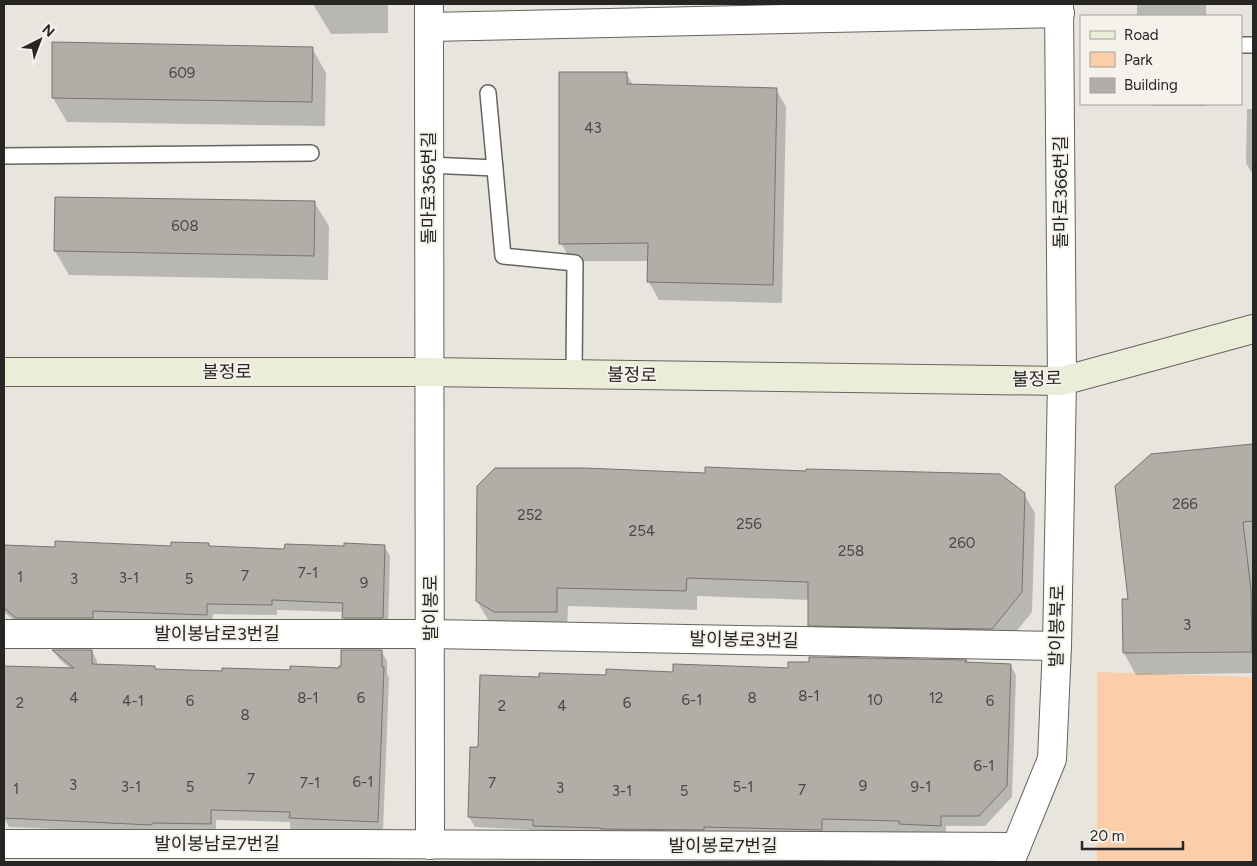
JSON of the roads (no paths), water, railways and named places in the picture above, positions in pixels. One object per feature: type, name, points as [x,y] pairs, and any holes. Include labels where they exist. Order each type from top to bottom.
[{"type":"main road","name":"불정로","points":[[4,372],[428,372],[1062,381],[1253,329]]},
{"type":"street","points":[[429,15],[1059,9]]},
{"type":"street","name":"돌마로366번길","points":[[1059,9],[1062,381]]},
{"type":"street","name":"돌마로356번길","points":[[428,372],[429,15]]},
{"type":"street","name":"발이봉로","points":[[428,372],[431,634],[430,845]]},
{"type":"street","name":"발이봉북로","points":[[1013,854],[1052,759],[1057,646],[1062,381]]},
{"type":"street","name":"발이봉남로3번길","points":[[4,634],[431,634]]},
{"type":"street","name":"발이봉로3번길","points":[[431,634],[1057,646]]},
{"type":"street","name":"발이봉남로7번길","points":[[4,844],[430,845]]},
{"type":"street","name":"발이봉로7번길","points":[[430,845],[1013,854]]},
{"type":"lane","points":[[488,93],[503,256],[575,263],[574,374]]},
{"type":"lane","points":[[4,156],[311,152]]},
{"type":"lane","points":[[429,165],[495,168]]}]
